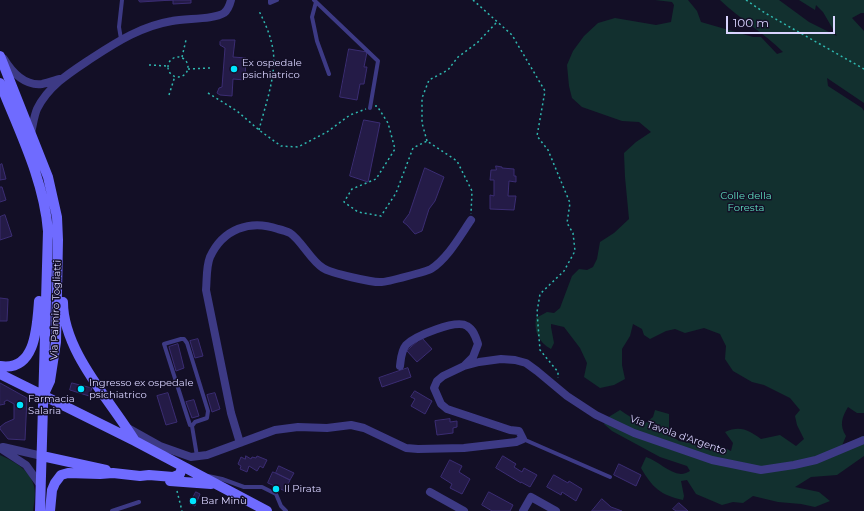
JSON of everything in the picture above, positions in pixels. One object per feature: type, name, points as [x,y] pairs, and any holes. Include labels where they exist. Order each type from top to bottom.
[{"type":"street","points":[[0,52],[11,69],[21,78],[42,84],[61,78],[121,39],[143,29],[172,21],[216,16],[225,12],[231,0]]},
{"type":"street","name":"Via Palmiro Togliatti","points":[[0,56],[48,177],[57,217],[56,342],[50,381],[43,395]]},
{"type":"street","points":[[31,133],[36,110],[61,78]]},
{"type":"street","name":"Via Palmiro Togliatti","points":[[0,83],[34,169],[44,201],[48,232],[43,395]]},
{"type":"street","points":[[240,443],[230,413],[206,290],[210,258],[218,244],[228,233],[245,226],[271,226],[290,233],[323,269],[360,280],[382,282],[431,269],[450,250],[471,220]]},
{"type":"street","points":[[0,366],[7,367],[16,365],[24,360],[30,351],[35,337],[44,252],[48,232]]},
{"type":"street","points":[[58,240],[63,260],[63,309],[69,335],[77,354],[135,442]]},
{"type":"street","points":[[400,366],[405,346],[411,341],[441,328],[461,324],[467,326],[475,334],[478,344],[473,357],[464,366]]},
{"type":"street","name":"Via Tavola d'Argento","points":[[523,439],[519,431],[510,430],[447,409],[441,404],[434,388],[437,381],[443,376],[464,366],[479,362],[515,360],[526,363],[567,396],[596,415],[634,433],[712,460],[761,470],[816,460],[864,440]]},
{"type":"street","points":[[0,374],[182,466],[267,511]]},
{"type":"street","points":[[40,511],[43,395]]},
{"type":"street","points":[[42,423],[54,407],[62,405]]},
{"type":"street","points":[[126,427],[160,446],[191,457],[207,455],[275,430],[298,427],[327,428],[351,425],[364,428],[406,448],[418,449],[464,448],[506,444],[523,439]]},
{"type":"street","points":[[0,447],[103,469],[113,473]]},
{"type":"street","points":[[0,447],[26,465],[41,486]]},
{"type":"street","points":[[50,511],[54,483],[68,472],[175,477],[180,474],[182,466]]},
{"type":"street","points":[[140,476],[148,479],[215,484]]},
{"type":"street","points":[[430,492],[464,511]]},
{"type":"street","points":[[523,511],[531,497],[556,511]]},
{"type":"lane","points":[[121,39],[119,27],[122,0]]},
{"type":"lane","points":[[270,0],[270,4],[277,0]]},
{"type":"lane","points":[[315,1],[312,17],[317,41],[329,74]]},
{"type":"lane","points":[[315,1],[378,61],[370,108]]},
{"type":"lane","points":[[192,426],[195,422],[207,418],[208,411],[188,343],[184,339],[181,339],[164,344],[190,425],[192,426],[197,456]]},
{"type":"lane","points":[[523,439],[610,477]]},
{"type":"lane","points":[[206,479],[208,476],[222,478],[244,487],[262,486],[276,494],[281,506],[286,511]]},
{"type":"lane","points":[[112,511],[139,502]]},
{"type":"path","points":[[473,0],[512,35],[545,91],[537,136],[548,150],[570,203],[567,223],[573,233],[575,251],[564,271],[540,294],[538,312],[540,350],[558,372],[557,388]]},
{"type":"path","points":[[746,0],[778,21],[864,69]]},
{"type":"path","points":[[259,11],[266,26],[273,50],[272,75],[259,130]]},
{"type":"path","points":[[471,220],[472,192],[457,161],[427,141],[422,123],[422,98],[429,80],[448,70],[458,57],[477,43],[497,22]]},
{"type":"path","points":[[182,58],[186,40]]},
{"type":"path","points":[[173,58],[182,58],[187,62],[188,69],[182,76],[175,76],[170,72],[168,66],[173,58]]},
{"type":"path","points":[[149,65],[168,66]]},
{"type":"path","points":[[188,69],[210,68]]},
{"type":"path","points":[[169,95],[175,76]]},
{"type":"path","points":[[208,93],[237,111],[259,130],[282,146],[298,147],[327,132],[350,115],[377,106],[388,123],[395,149],[376,179],[352,189],[344,202],[358,212],[381,216],[396,193],[413,148],[427,141]]},
{"type":"path","points":[[176,491],[182,511]]},
{"type":"green space","name":"Colle della Foresta","points":[[655,0],[688,0],[697,11],[701,22],[753,37],[761,37],[777,54],[783,52],[720,0],[779,0],[809,22],[837,36],[823,12],[816,5],[815,10],[799,0],[864,0],[864,13],[852,18],[864,31],[864,103],[827,78],[828,86],[862,108],[864,111],[864,413],[857,413],[848,407],[842,421],[846,436],[841,448],[864,436],[864,456],[837,475],[811,477],[795,487],[819,492],[830,501],[815,507],[778,502],[753,496],[743,503],[733,502],[722,505],[696,494],[687,480],[681,481],[684,496],[683,500],[668,496],[653,485],[641,468],[646,457],[677,473],[682,474],[690,471],[687,466],[660,457],[612,431],[604,424],[607,418],[620,410],[644,424],[653,417],[655,410],[669,414],[669,434],[679,441],[704,446],[709,444],[717,444],[731,451],[733,443],[725,432],[740,429],[748,431],[761,439],[780,435],[796,446],[804,439],[797,425],[795,416],[800,410],[790,398],[764,385],[752,382],[733,371],[725,359],[726,346],[720,334],[704,328],[685,333],[675,329],[666,331],[650,339],[644,335],[642,329],[633,324],[630,336],[622,349],[622,365],[625,379],[614,385],[600,388],[584,377],[587,363],[580,348],[564,327],[551,324],[554,343],[551,349],[540,340],[536,332],[536,318],[547,312],[554,313],[560,308],[572,276],[579,269],[587,270],[593,267],[597,259],[600,242],[614,233],[629,219],[624,153],[636,142],[651,132],[639,122],[622,121],[582,107],[572,98],[567,65],[573,51],[584,36],[598,23],[615,18],[656,25],[671,22],[674,5],[672,2]]},
{"type":"green space","points":[[0,455],[21,467],[32,480],[35,492],[33,511],[0,511]]},
{"type":"building","points":[[139,0],[173,0],[140,2]]},
{"type":"building","points":[[173,0],[191,0],[191,3],[173,4]]},
{"type":"building","name":"Ex ospedale psichiatrico","points":[[222,40],[235,40],[233,57],[246,58],[245,80],[233,79],[232,96],[220,95],[217,93],[219,88],[222,87],[225,48],[220,45]]},
{"type":"building","points":[[349,49],[367,52],[364,67],[367,67],[364,84],[360,84],[357,100],[340,97]]},
{"type":"building","points":[[364,120],[380,123],[368,182],[350,176]]},
{"type":"building","points":[[2,164],[6,179],[0,180],[0,165]]},
{"type":"building","points":[[496,166],[514,169],[516,182],[509,181],[508,196],[516,196],[514,210],[490,209],[490,195],[494,196],[494,180],[490,180],[491,170],[496,170]]},
{"type":"building","points":[[425,168],[444,177],[435,201],[429,209],[422,231],[415,234],[403,222],[409,214]]},
{"type":"building","points":[[0,187],[2,187],[6,200],[0,202]]},
{"type":"building","points":[[5,215],[12,236],[0,240],[0,217]]},
{"type":"building","points":[[0,298],[8,299],[7,321],[0,321]]},
{"type":"building","points":[[422,338],[432,349],[417,362],[407,351]]},
{"type":"building","points":[[198,339],[203,356],[195,358],[190,341]]},
{"type":"building","points":[[178,344],[184,368],[176,371],[169,347]]},
{"type":"building","points":[[408,368],[411,377],[382,387],[379,378]]},
{"type":"building","points":[[0,383],[27,398],[25,440],[8,439],[0,429],[0,427],[5,423],[14,419],[14,404],[7,400],[4,402],[5,404],[0,405]]},
{"type":"building","name":"Ingresso ex ospedale psichiatrico","points":[[72,383],[92,388],[89,396],[70,390]]},
{"type":"building","points":[[415,391],[432,401],[425,414],[411,406],[415,399],[411,397]]},
{"type":"building","points":[[168,393],[177,422],[166,425],[157,396]]},
{"type":"building","points":[[215,393],[220,409],[212,412],[207,395]]},
{"type":"building","points":[[194,400],[199,416],[192,418],[186,402]]},
{"type":"building","points":[[450,419],[450,422],[457,421],[457,427],[453,428],[453,433],[437,435],[435,421]]},
{"type":"building","points":[[246,456],[251,459],[252,457],[256,458],[257,456],[267,460],[263,468],[260,466],[257,471],[249,466],[247,472],[240,469],[241,466],[238,464],[241,457],[245,459]]},
{"type":"building","points":[[503,456],[516,464],[514,467],[522,472],[524,468],[537,475],[530,487],[496,468]]},
{"type":"building","points":[[450,460],[462,466],[459,472],[470,479],[462,494],[450,488],[452,484],[441,477]]},
{"type":"building","points":[[619,464],[641,475],[636,486],[614,475]]},
{"type":"building","points":[[279,466],[294,473],[290,480],[276,473]]},
{"type":"building","points":[[273,472],[290,480],[285,491],[268,483]]},
{"type":"building","points":[[554,475],[568,483],[569,481],[582,489],[576,501],[562,492],[561,495],[547,487]]},
{"type":"building","points":[[196,492],[200,494],[195,506],[190,504]]},
{"type":"building","points":[[489,492],[513,505],[510,511],[492,511],[482,505]]},
{"type":"building","points":[[602,499],[611,507],[622,511],[592,511]]},
{"type":"building","points":[[679,503],[688,511],[676,511],[673,509]]},
{"type":"place","name":"Ex ospedale psichiatrico","points":[[234,69]]},
{"type":"place","name":"Ingresso ex ospedale psichiatrico","points":[[81,389]]},
{"type":"place","name":"Farmacia Salaria","points":[[20,405]]},
{"type":"place","name":"Il Pirata","points":[[276,489]]},
{"type":"place","name":"Bar Minù","points":[[193,501]]}]
